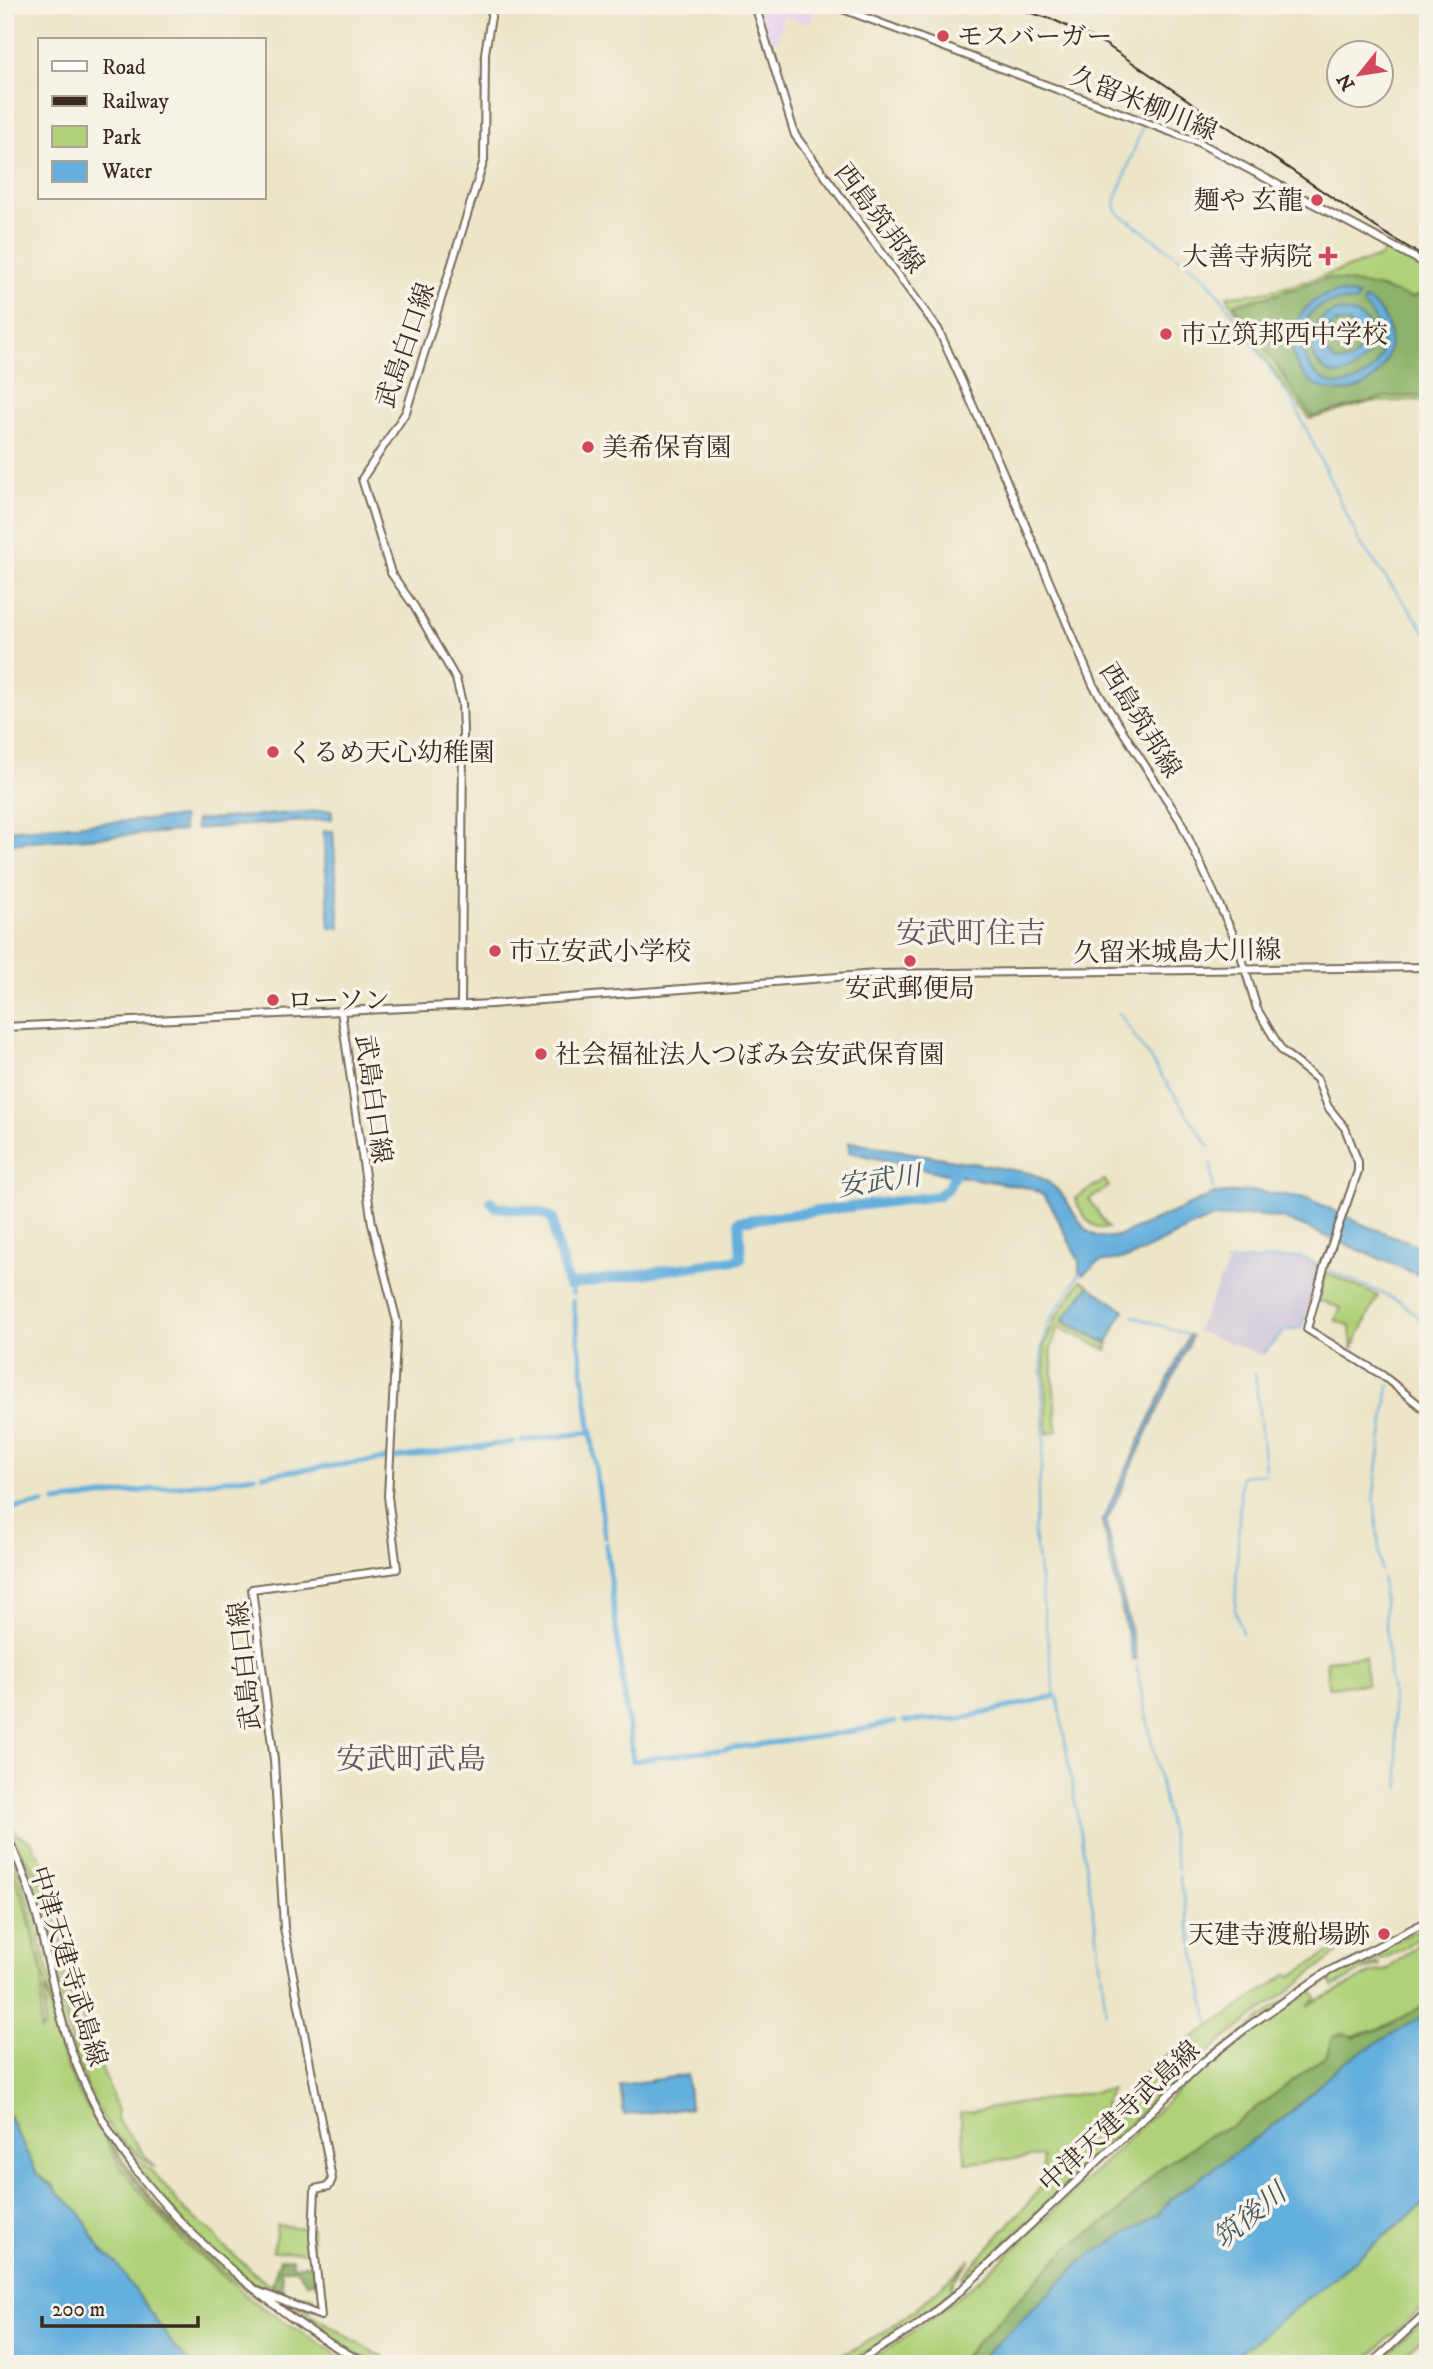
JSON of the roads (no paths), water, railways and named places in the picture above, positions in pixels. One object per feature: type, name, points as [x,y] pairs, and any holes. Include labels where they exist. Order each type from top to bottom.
[{"type":"main road","name":"武島白口線","points":[[461,1005],[463,732],[460,691],[419,614],[391,573],[362,479],[405,412],[484,160],[486,42],[493,5]]},
{"type":"main road","name":"西島筑邦線","points":[[755,5],[795,135],[938,330],[999,463],[1093,685],[1180,820],[1247,968],[1251,993],[1268,1029],[1282,1051],[1317,1079],[1328,1107],[1345,1128],[1359,1165],[1307,1329],[1382,1375],[1428,1412]]},
{"type":"main road","name":"久留米柳川線","points":[[832,5],[1198,142],[1428,265]]},
{"type":"main road","name":"久留米城島大川線","points":[[5,1027],[461,1005],[876,974],[1428,967]]},
{"type":"main road","name":"武島白口線","points":[[257,2291],[321,2316],[313,2237],[315,2189],[329,2186],[332,2179],[284,1928],[274,1760],[252,1589],[397,1569],[388,1496],[397,1321],[372,1224],[341,1011]]},
{"type":"main road","name":"中津天建寺武島線","points":[[5,1833],[30,1892],[65,2031],[80,2074],[97,2110],[155,2196],[189,2234],[257,2291],[307,2330],[368,2364]]},
{"type":"main road","name":"中津天建寺武島線","points":[[854,2364],[910,2330],[958,2293],[1203,2062],[1250,2025],[1327,1972],[1428,1921]]},
{"type":"main road","points":[[1371,2364],[1428,2311]]},
{"type":"water","points":[[1338,292],[1359,296],[1356,302],[1327,304],[1309,315],[1302,332],[1303,351],[1312,369],[1326,381],[1344,384],[1366,375],[1374,367],[1379,359],[1381,340],[1375,321],[1363,305],[1364,299],[1379,310],[1387,324],[1390,340],[1387,357],[1380,371],[1368,383],[1353,390],[1334,391],[1315,385],[1302,373],[1294,358],[1292,342],[1296,325],[1304,310],[1319,298]]},
{"type":"water","points":[[1338,311],[1360,317],[1371,328],[1372,343],[1366,358],[1355,369],[1341,375],[1327,371],[1314,356],[1311,348],[1314,328]],"holes":[[[1336,322],[1349,323],[1361,338],[1360,351],[1350,361],[1336,362],[1322,348],[1322,335]]]},
{"type":"water","points":[[332,810],[332,819],[196,829],[196,820]]},
{"type":"water","points":[[182,817],[183,831],[5,844],[5,830]]},
{"type":"water","points":[[323,831],[333,831],[340,928],[330,928]]},
{"type":"water","points":[[849,1142],[1030,1173],[1055,1188],[1085,1228],[1100,1237],[1124,1234],[1214,1194],[1254,1191],[1307,1198],[1364,1225],[1428,1249],[1428,1279],[1285,1219],[1256,1215],[1215,1218],[1199,1223],[1129,1258],[1099,1262],[1083,1274],[1079,1271],[1079,1261],[1051,1205],[1043,1195],[1030,1188],[946,1174],[849,1152]]},
{"type":"water","points":[[1089,1286],[1124,1310],[1107,1343],[1063,1320]]},
{"type":"water","points":[[1189,1335],[1192,1336],[1106,1522],[1137,1659],[1133,1660],[1102,1521]]},
{"type":"water","name":"筑後川","points":[[1428,2013],[1428,2201],[1226,2364],[976,2364],[1085,2258],[1158,2215],[1171,2199],[1284,2118],[1344,2062]]},
{"type":"water","points":[[687,2075],[690,2108],[624,2115],[620,2085]]},
{"type":"water","points":[[5,2108],[37,2174],[79,2211],[101,2250],[116,2263],[176,2349],[191,2364],[5,2364]]},
{"type":"waterway","points":[[1143,125],[1115,202],[1117,212],[1203,275],[1224,301],[1295,405],[1359,541],[1428,635]]},
{"type":"waterway","points":[[1119,1013],[1209,1146]]},
{"type":"waterway","points":[[1211,1164],[1213,1188]]},
{"type":"waterway","name":"安武川","points":[[491,1201],[496,1207],[539,1212],[553,1218],[555,1237],[568,1285],[741,1259],[739,1221],[937,1196],[948,1188],[958,1168],[962,1167]]},
{"type":"waterway","points":[[1227,1262],[1300,1257],[1321,1266]]},
{"type":"waterway","points":[[1329,1270],[1401,1302],[1428,1325]]},
{"type":"waterway","points":[[1081,1272],[1049,1321],[1041,1349],[1044,1441],[1034,1533],[1055,1696],[1058,1700],[1096,1927],[1106,2013]]},
{"type":"waterway","points":[[571,1285],[572,1293]]},
{"type":"waterway","points":[[573,1301],[605,1537]]},
{"type":"waterway","points":[[1133,1316],[1188,1335]]},
{"type":"waterway","points":[[1287,1330],[1301,1328],[1305,1316]]},
{"type":"waterway","points":[[1264,1353],[1283,1332]]},
{"type":"waterway","points":[[1255,1373],[1265,1469]]},
{"type":"waterway","points":[[1381,1571],[1374,1493],[1389,1385]]},
{"type":"waterway","points":[[522,1441],[592,1432]]},
{"type":"waterway","points":[[396,1458],[514,1442]]},
{"type":"waterway","points":[[263,1475],[386,1459]]},
{"type":"waterway","points":[[1242,1633],[1235,1610],[1241,1476],[1265,1474]]},
{"type":"waterway","points":[[56,1502],[255,1476]]},
{"type":"waterway","points":[[5,1509],[43,1504]]},
{"type":"waterway","points":[[606,1544],[626,1710]]},
{"type":"waterway","points":[[1382,1578],[1390,1681]]},
{"type":"waterway","points":[[1136,1666],[1178,1869]]},
{"type":"waterway","points":[[1391,1685],[1400,1788]]},
{"type":"waterway","points":[[904,1721],[960,1719],[1055,1696]]},
{"type":"waterway","points":[[627,1715],[633,1761],[719,1749]]},
{"type":"waterway","points":[[724,1749],[839,1734],[895,1722]]},
{"type":"waterway","points":[[1179,1875],[1209,2023]]},
{"type":"waterway","points":[[1415,2356],[1420,2351]]},
{"type":"waterway","points":[[1410,2360],[1414,2364]]},
{"type":"railway","points":[[1005,5],[1054,20],[1105,44],[1383,232],[1428,259]]},
{"type":"place","name":"モスバーガー","points":[[943,36]]},
{"type":"place","name":"麺や 玄龍","points":[[1317,200]]},
{"type":"place","name":"大善寺病院","points":[[1328,256]]},
{"type":"place","name":"市立筑邦西中学校","points":[[1166,334]]},
{"type":"place","name":"美希保育園","points":[[588,447]]},
{"type":"place","name":"くるめ天心幼稚園","points":[[273,752]]},
{"type":"place","name":"市立安武小学校","points":[[495,951]]},
{"type":"place","name":"安武郵便局","points":[[910,961]]},
{"type":"place","name":"ローソン","points":[[273,1000]]},
{"type":"place","name":"社会福祉法人つぼみ会安武保育園","points":[[541,1054]]},
{"type":"place","name":"天建寺渡船場跡","points":[[1384,1934]]},
{"type":"district","name":"安武町住吉","points":[[971,933]]},
{"type":"district","name":"安武町武島","points":[[411,1759]]}]
